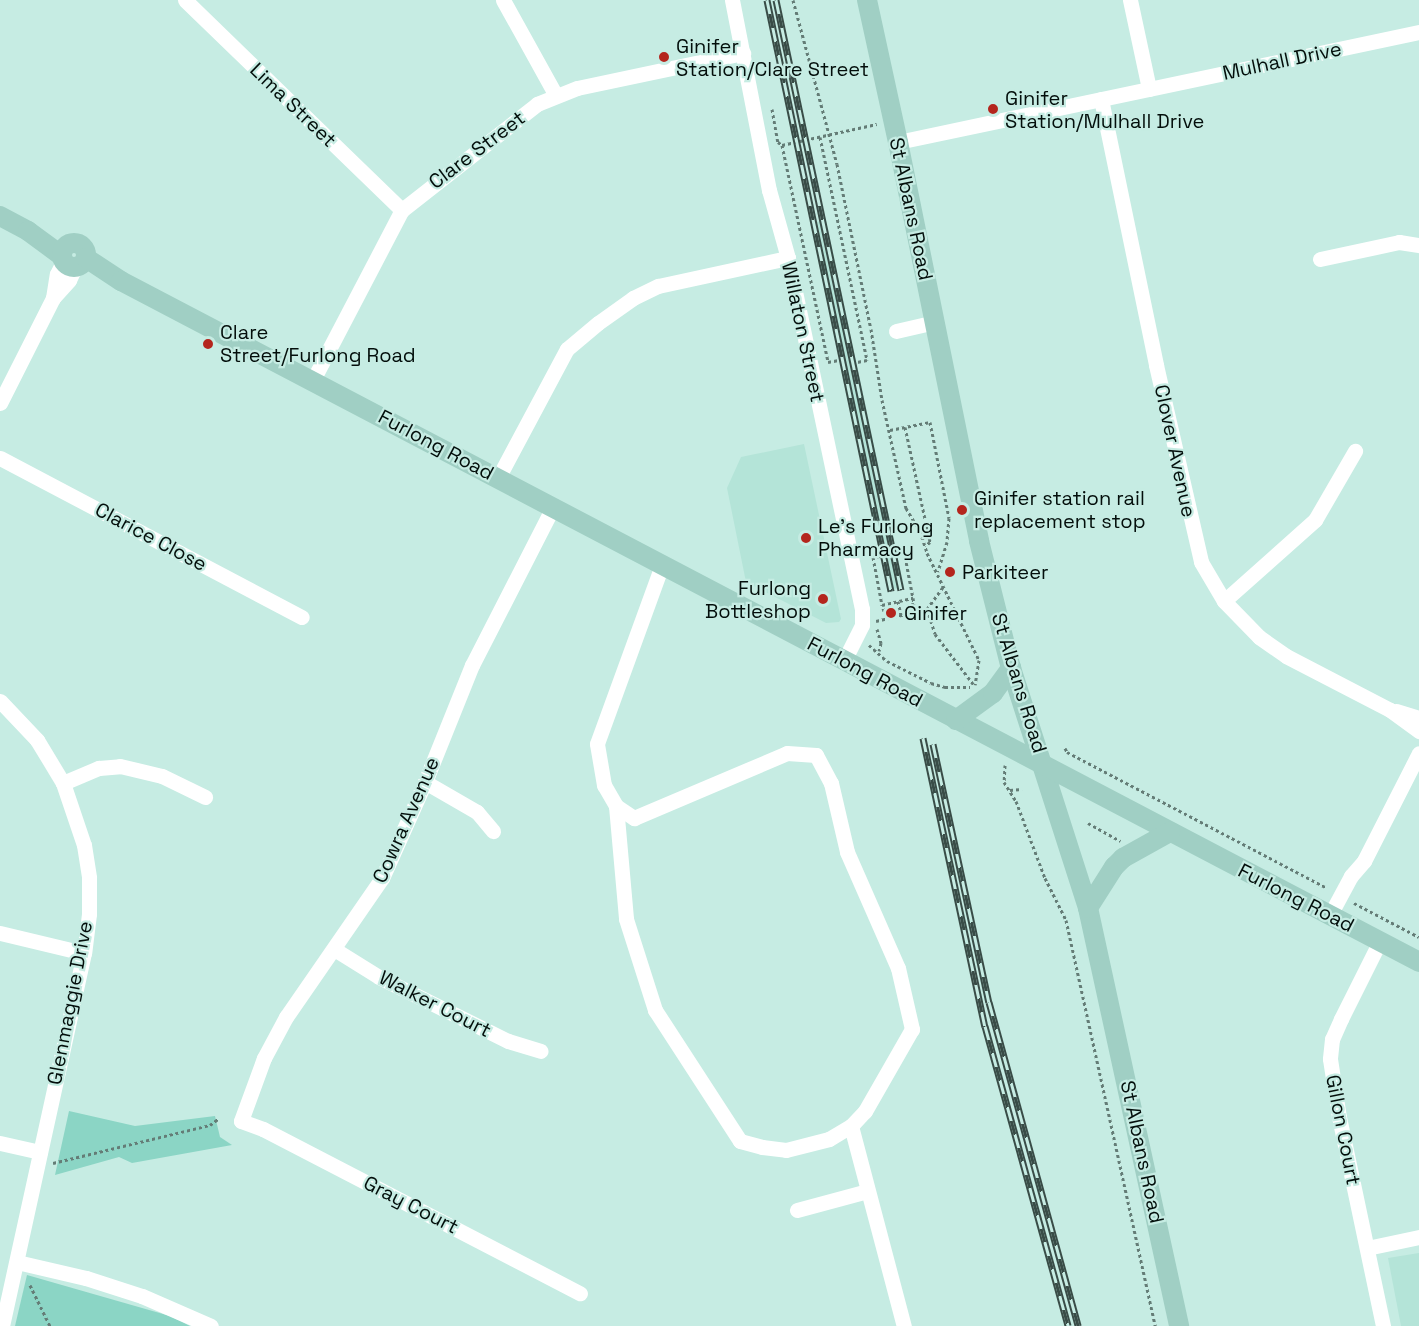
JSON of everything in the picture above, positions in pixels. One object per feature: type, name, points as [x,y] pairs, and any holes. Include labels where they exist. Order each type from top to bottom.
[{"type":"main road","name":"St Albans Road","points":[[867,0],[979,540],[1011,668],[1088,908],[1179,1326]]},
{"type":"main road","name":"Furlong Road","points":[[0,216],[73,258],[121,280],[313,380],[1044,767],[1419,962]]},
{"type":"main road","points":[[952,718],[1011,668]]},
{"type":"main road","points":[[1088,908],[1114,867],[1123,858],[1170,832]]},
{"type":"street","name":"Lima Street","points":[[185,0],[402,210]]},
{"type":"street","points":[[503,0],[555,94]]},
{"type":"street","name":"Willaton Street","points":[[732,0],[769,190],[788,258],[862,609],[862,625],[844,661]]},
{"type":"street","points":[[1130,0],[1149,88]]},
{"type":"street","name":"Mulhall Drive","points":[[898,142],[1419,32]]},
{"type":"street","name":"Clare Street","points":[[313,380],[402,210],[537,104],[555,94],[577,87],[743,53]]},
{"type":"street","name":"Clover Avenue","points":[[1101,99],[1195,544],[1202,562],[1224,601],[1246,626],[1286,656],[1390,710],[1419,732]]},
{"type":"street","points":[[1320,259],[1399,242],[1419,245]]},
{"type":"street","points":[[0,403],[53,298],[57,274],[73,258]]},
{"type":"street","points":[[498,478],[567,349],[598,323],[633,298],[658,286],[788,258]]},
{"type":"street","points":[[896,331],[934,322]]},
{"type":"street","points":[[1224,601],[1315,520],[1355,451]]},
{"type":"street","name":"Clarice Close","points":[[0,458],[302,616]]},
{"type":"street","name":"Cowra Avenue","points":[[241,1121],[264,1058],[286,1017],[382,878],[425,782],[472,665],[553,507]]},
{"type":"street","points":[[616,806],[634,818],[787,753],[816,755],[831,783],[847,852],[898,968],[912,1029],[865,1111],[851,1126],[829,1139],[786,1150],[740,1141],[656,1010],[626,919],[616,806],[604,785],[597,744],[662,565]]},
{"type":"street","name":"Glenmaggie Drive","points":[[0,701],[37,740],[63,783],[84,845],[88,878],[88,914],[84,953],[2,1326]]},
{"type":"street","name":"Clover Avenue","points":[[1390,710],[1419,718]]},
{"type":"street","points":[[1330,915],[1340,895],[1364,861],[1419,753]]},
{"type":"street","points":[[63,783],[99,768],[120,766],[162,776],[205,797]]},
{"type":"street","points":[[425,782],[477,812],[494,831]]},
{"type":"street","points":[[0,933],[84,953]]},
{"type":"street","name":"Gillon Court","points":[[1380,941],[1337,1029],[1330,1059],[1332,1084],[1383,1326]]},
{"type":"street","name":"Walker Court","points":[[334,949],[380,976],[508,1041],[541,1051]]},
{"type":"street","name":"Gray Court","points":[[241,1121],[263,1129],[580,1293]]},
{"type":"street","points":[[851,1126],[904,1326]]},
{"type":"street","points":[[0,1143],[40,1152]]},
{"type":"street","points":[[797,1210],[868,1191]]},
{"type":"street","points":[[1367,1248],[1419,1237]]},
{"type":"street","points":[[17,1262],[86,1278],[142,1296],[211,1326]]},
{"type":"path","points":[[794,0],[837,164],[906,508],[920,531],[979,660],[980,693]]},
{"type":"path","points":[[772,109],[778,142],[782,145],[828,362],[839,360]]},
{"type":"path","points":[[782,145],[893,121]]},
{"type":"path","points":[[819,137],[867,360],[857,362]]},
{"type":"path","points":[[826,166],[837,164]]},
{"type":"path","points":[[889,430],[930,422],[949,518],[947,543],[938,574]]},
{"type":"path","points":[[905,427],[930,542],[925,546]]},
{"type":"path","points":[[897,552],[904,551],[914,604],[908,605]]},
{"type":"path","points":[[880,556],[873,557],[882,605],[884,611],[891,609]]},
{"type":"path","points":[[874,621],[927,609],[944,586]]},
{"type":"path","points":[[882,605],[913,598]]},
{"type":"path","points":[[898,601],[901,615]]},
{"type":"path","points":[[927,609],[935,634],[980,693]]},
{"type":"path","points":[[864,643],[877,649],[887,661],[931,683],[980,693]]},
{"type":"path","points":[[1066,750],[1419,937]]},
{"type":"path","points":[[1006,773],[1004,782],[1024,819],[1052,894],[1066,920],[1155,1326]]},
{"type":"path","points":[[1010,790],[1022,789]]},
{"type":"path","points":[[54,1163],[210,1125],[218,1119]]},
{"type":"path","points":[[30,1285],[50,1326]]},
{"type":"shaded area","points":[[826,220],[904,587],[888,590],[810,223]]},
{"type":"shaded area","points":[[804,444],[841,619],[839,622],[826,623],[746,582],[727,488],[741,457]]},
{"type":"shaded area","points":[[69,1111],[135,1126],[215,1116],[220,1137],[232,1145],[132,1163],[119,1157],[55,1175]]},
{"type":"shaded area","points":[[1419,1253],[1419,1326],[1401,1326],[1388,1258]]},
{"type":"shaded area","points":[[27,1275],[170,1316],[190,1326],[15,1326]]},
{"type":"railway","points":[[767,0],[891,591]]},
{"type":"railway","points":[[776,0],[901,590]]},
{"type":"railway","points":[[923,738],[985,1026],[1068,1326]]},
{"type":"railway","points":[[933,744],[989,1002],[1078,1326]]},
{"type":"place","name":"Ginifer Station/Clare Street","points":[[664,57]]},
{"type":"place","name":"Ginifer Station/Mulhall Drive","points":[[993,109]]},
{"type":"place","name":"Clare Street/Furlong Road","points":[[208,344]]},
{"type":"place","name":"Ginifer station rail replacement stop","points":[[962,510]]},
{"type":"place","name":"Le’s Furlong Pharmacy","points":[[806,538]]},
{"type":"place","name":"Parkiteer","points":[[950,572]]},
{"type":"place","name":"Furlong Bottleshop","points":[[823,599]]},
{"type":"place","name":"Ginifer","points":[[891,613]]}]
